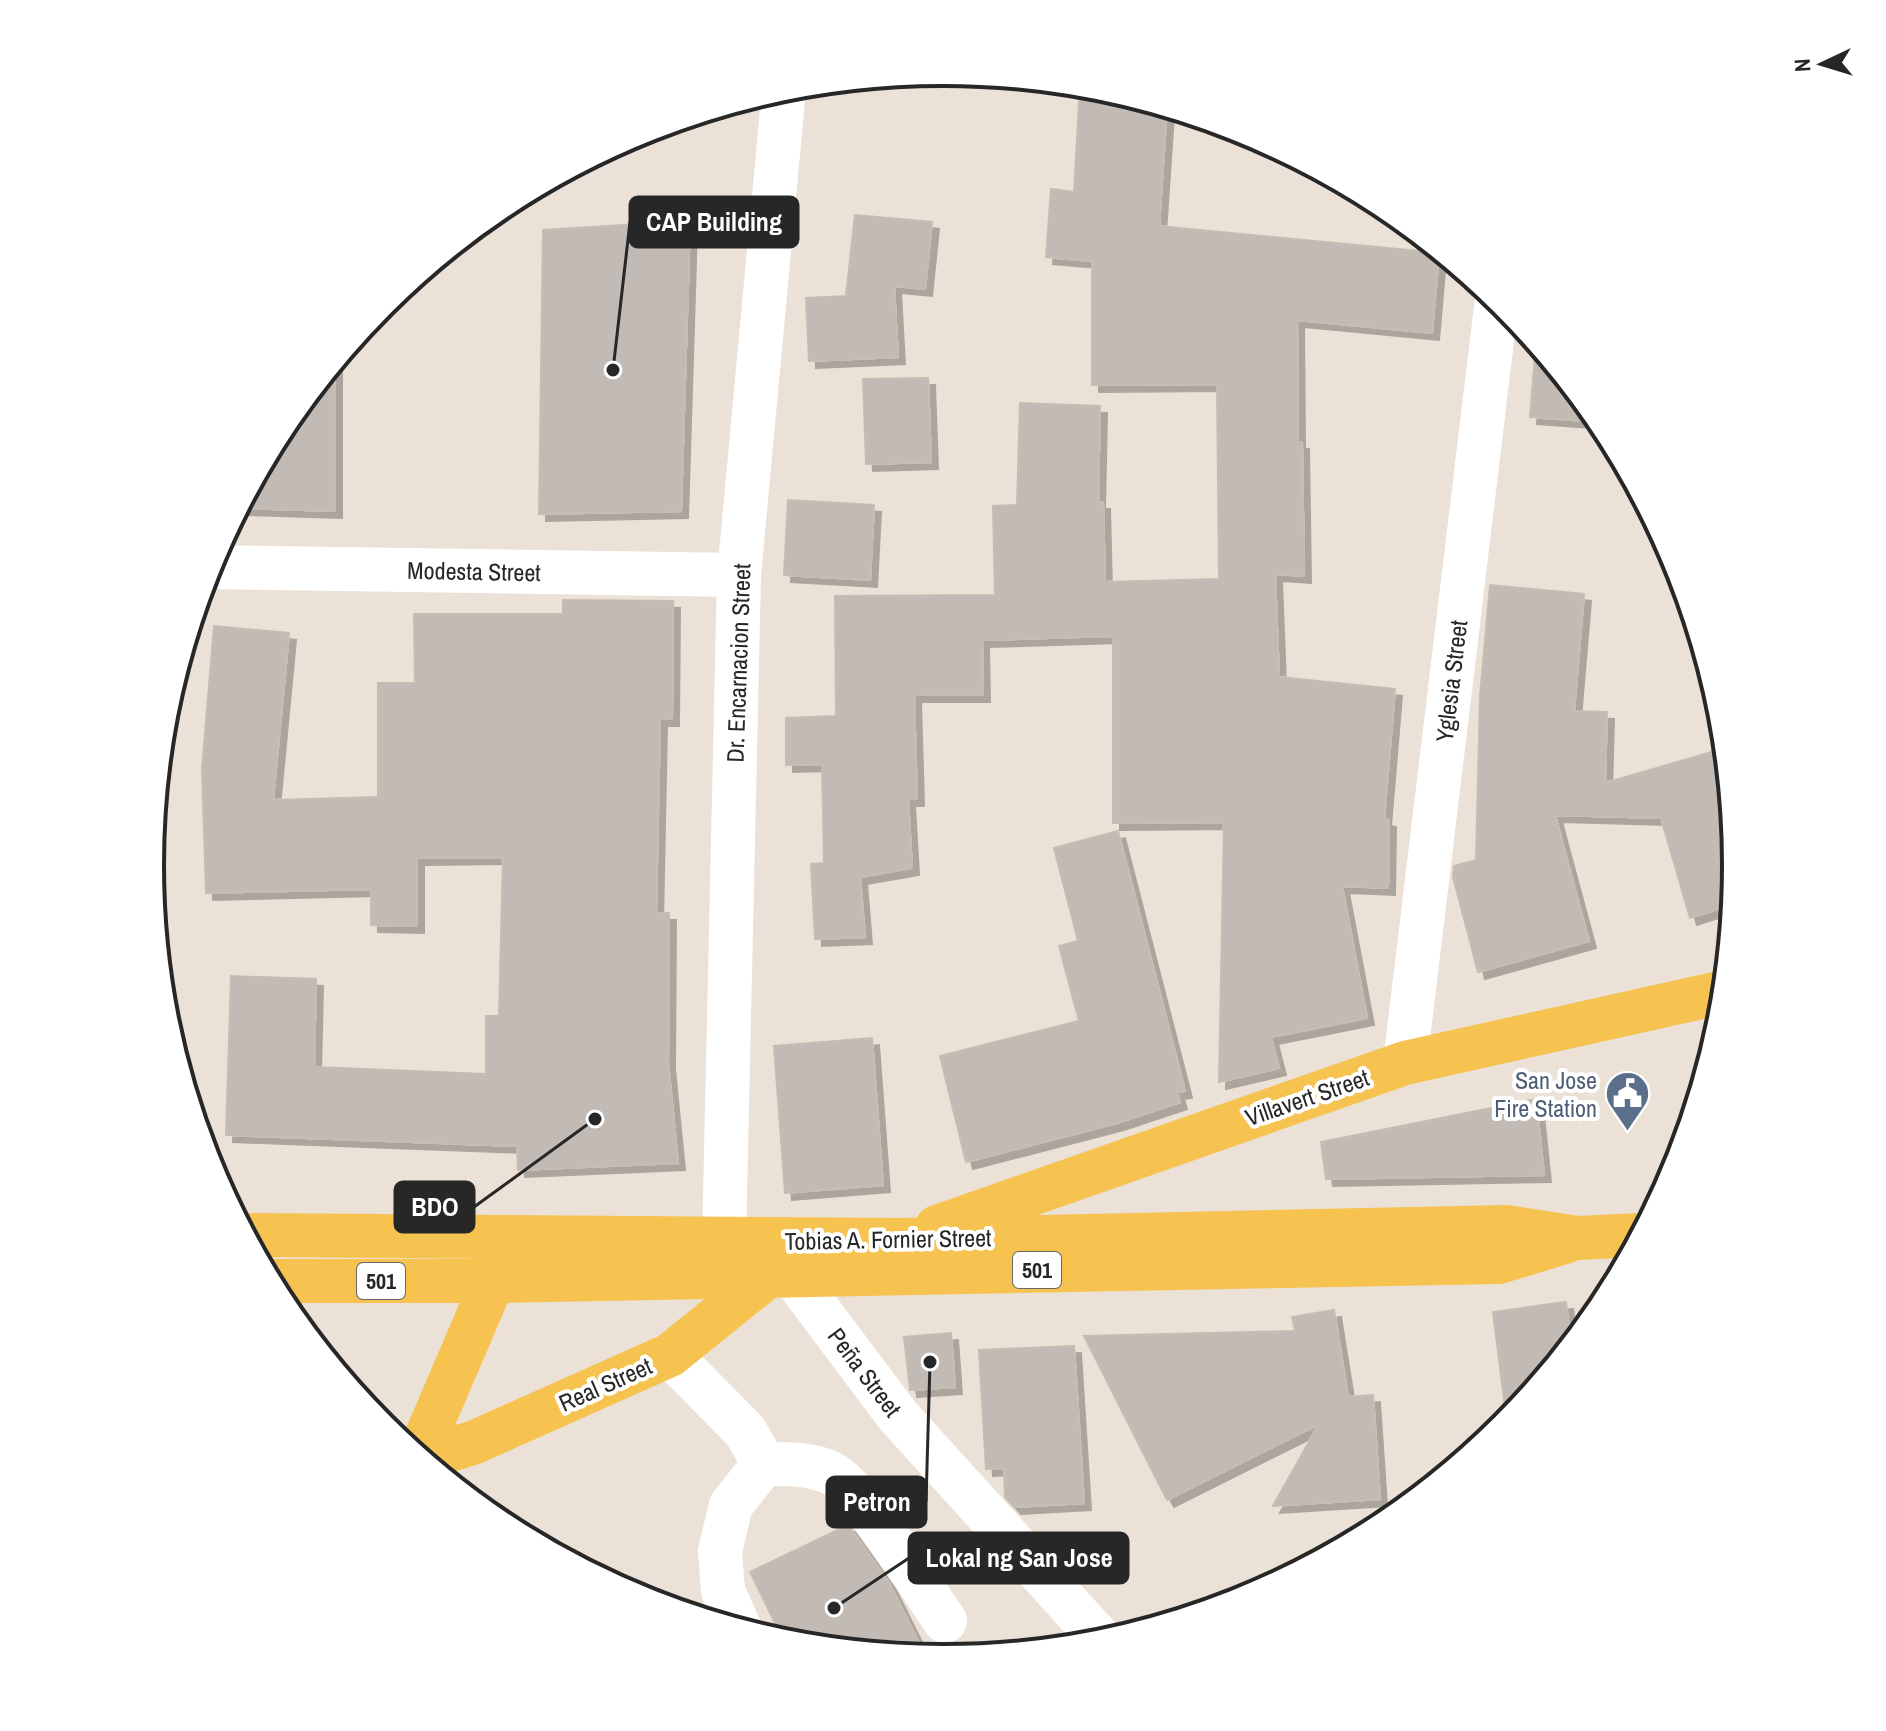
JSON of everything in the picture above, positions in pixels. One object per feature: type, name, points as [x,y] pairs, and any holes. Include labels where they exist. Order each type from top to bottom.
[{"type":"main road","name":"Villavert Street","points":[[901,1240],[1405,1063],[1712,995]]},
{"type":"main road","name":"Tobias A. Fornier Street","points":[[257,1235],[901,1240],[1506,1227],[1578,1238],[1628,1236]]},
{"type":"main road","points":[[424,1448],[493,1281],[507,1237]]},
{"type":"main road","name":"Tobias A. Fornier Street","points":[[284,1281],[493,1281],[1499,1262],[1578,1238]]},
{"type":"main road","name":"Real Street","points":[[432,1454],[475,1442],[670,1355],[781,1275]]},
{"type":"street","name":"Dr. Encarnacion Street","points":[[724,1240],[739,575],[783,103]]},
{"type":"street","name":"Yglesia Street","points":[[1405,1063],[1495,315]]},
{"type":"street","name":"Modesta Street","points":[[223,567],[739,575]]},
{"type":"street","name":"Peña Street","points":[[781,1275],[898,1416],[1092,1630]]},
{"type":"street","points":[[670,1355],[745,1431],[764,1464]]},
{"type":"street","points":[[764,1464],[802,1464],[833,1474],[858,1497],[945,1621]]},
{"type":"street","points":[[734,1616],[723,1591],[720,1551],[731,1505],[764,1464]]},
{"type":"building","points":[[1079,98],[1166,119],[1159,226],[1423,252],[1438,263],[1432,333],[1297,320],[1304,576],[1275,574],[1279,677],[1395,689],[1384,819],[1389,820],[1388,888],[1342,886],[1367,1018],[1271,1037],[1279,1068],[1219,1082],[1224,822],[1113,823],[1113,636],[982,640],[983,695],[914,695],[917,799],[908,799],[912,868],[860,877],[865,937],[815,939],[811,864],[824,863],[822,764],[786,765],[786,718],[836,716],[835,596],[995,595],[993,506],[1017,505],[1020,403],[1100,406],[1098,502],[1103,502],[1105,582],[1219,579],[1217,384],[1092,385],[1092,261],[1046,257],[1051,189],[1074,192]]},
{"type":"building","points":[[855,215],[932,222],[925,289],[894,286],[898,357],[809,361],[806,298],[846,296]]},
{"type":"building","points":[[690,221],[681,511],[539,514],[543,230]]},
{"type":"building","points":[[1535,359],[1583,421],[1530,417]]},
{"type":"building","points":[[928,378],[931,462],[866,464],[863,379]]},
{"type":"building","points":[[335,379],[335,511],[251,508],[295,432]]},
{"type":"building","points":[[788,500],[874,505],[870,580],[784,575]]},
{"type":"building","points":[[1490,585],[1584,594],[1574,711],[1607,712],[1605,783],[1714,751],[1721,815],[1721,908],[1690,918],[1661,818],[1555,815],[1589,941],[1478,972],[1453,877],[1454,866],[1476,860],[1480,696]]},
{"type":"building","points":[[563,600],[673,601],[672,719],[660,719],[656,913],[669,913],[668,1062],[678,1163],[518,1170],[517,1146],[226,1135],[231,976],[316,979],[314,1067],[486,1074],[486,1016],[499,1016],[503,857],[417,858],[417,926],[371,925],[371,889],[206,893],[202,769],[214,626],[289,633],[273,800],[378,797],[378,683],[415,683],[414,614],[563,614]]},
{"type":"building","points":[[1118,831],[1185,1091],[1177,1092],[1180,1102],[1117,1123],[966,1162],[940,1056],[1079,1021],[1059,946],[1078,941],[1054,848]]},
{"type":"building","points":[[872,1038],[883,1185],[785,1193],[774,1046]]},
{"type":"building","points":[[1536,1099],[1544,1175],[1326,1179],[1321,1142]]},
{"type":"building","points":[[1566,1302],[1569,1329],[1505,1405],[1493,1312]]},
{"type":"building","points":[[1334,1310],[1348,1397],[1373,1395],[1380,1499],[1273,1506],[1319,1424],[1167,1500],[1084,1336],[1295,1331],[1292,1317]]},
{"type":"building","points":[[951,1333],[955,1387],[910,1390],[904,1337]]},
{"type":"building","points":[[1074,1346],[1084,1503],[1014,1507],[1005,1497],[1004,1468],[986,1469],[979,1350]]},
{"type":"building","points":[[848,1525],[889,1583],[920,1644],[841,1638],[777,1627],[750,1572]]},
{"type":"place","name":"CAP Building","points":[[613,370]]},
{"type":"place","name":"BDO","points":[[595,1119]]},
{"type":"place","name":"San Jose Fire Station","points":[[1628,1133]]},
{"type":"place","name":"Petron","points":[[930,1362]]},
{"type":"place","name":"Lokal ng San Jose","points":[[834,1608]]}]
